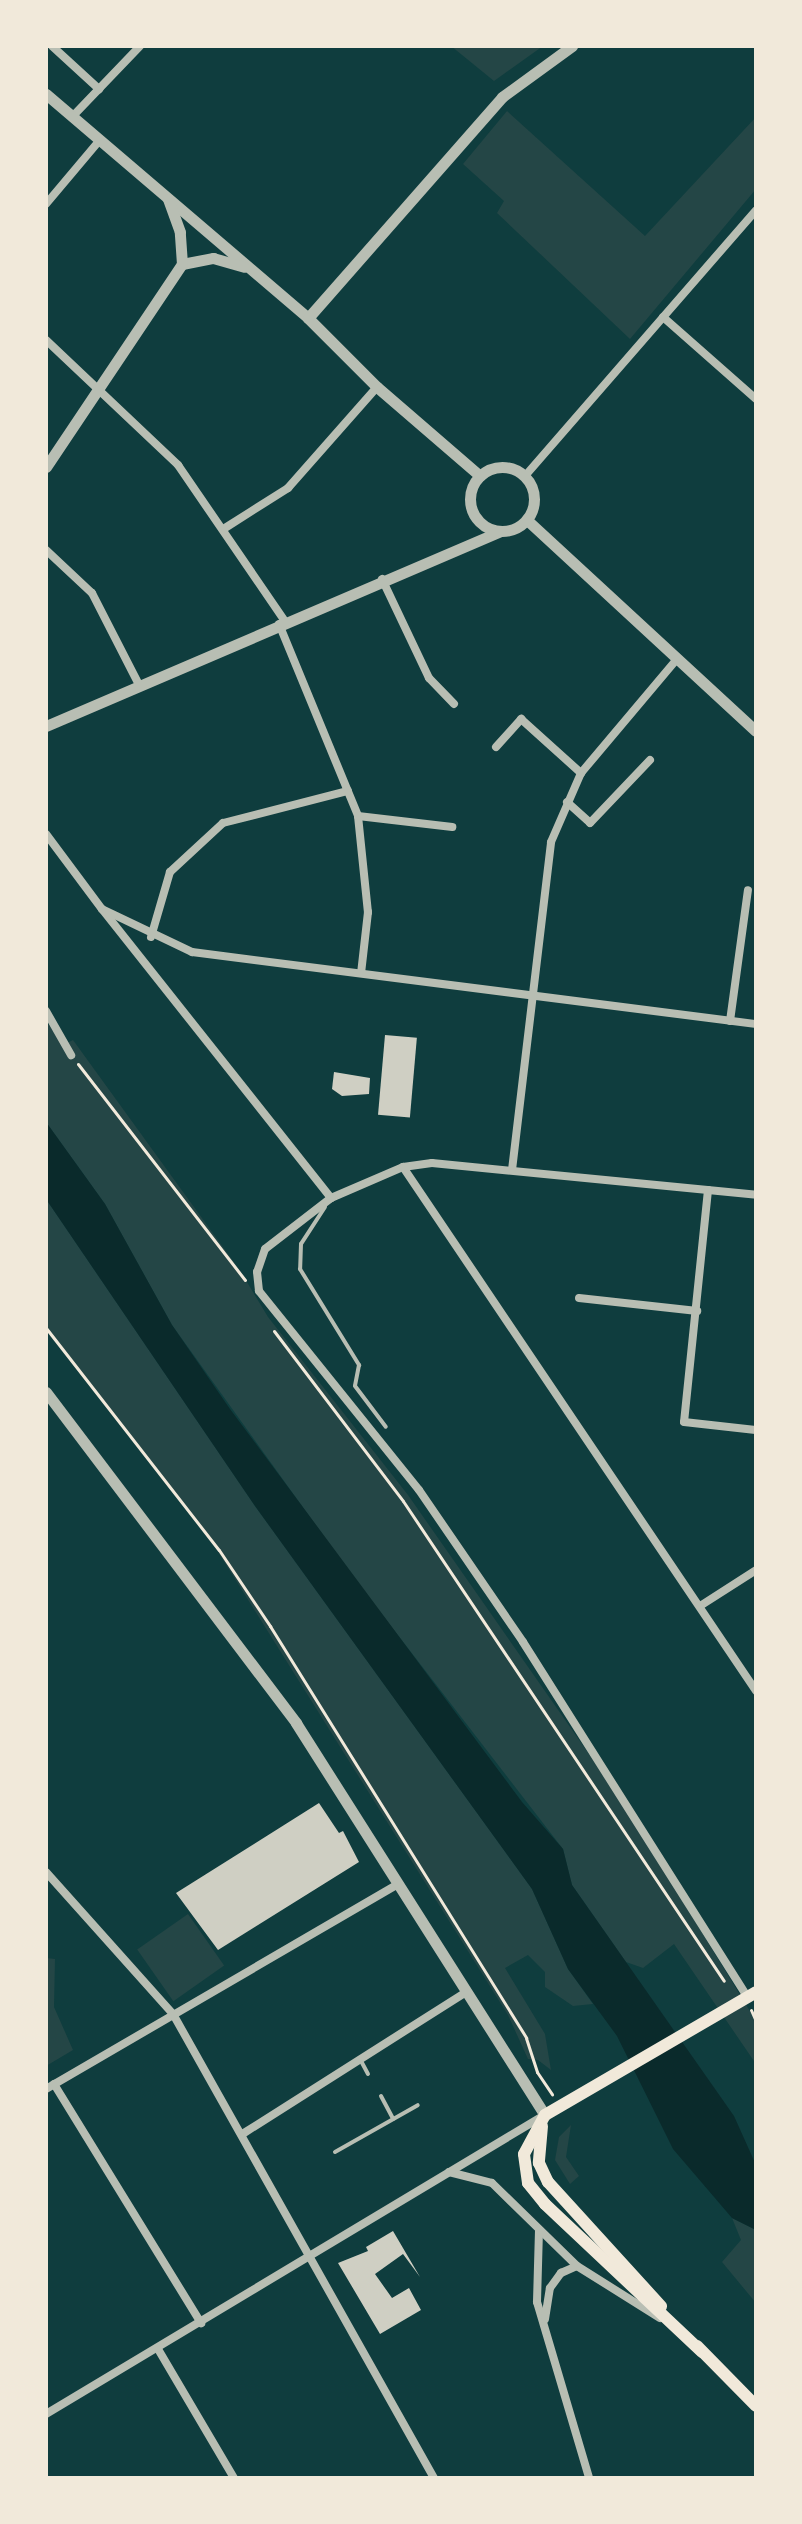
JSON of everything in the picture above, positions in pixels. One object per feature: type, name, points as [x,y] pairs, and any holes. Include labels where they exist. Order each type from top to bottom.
[{"type":"main road","points":[[702,2352],[668,2323],[528,2183],[524,2154],[545,2115],[753,1995]]},
{"type":"main road","points":[[545,2115],[538,2152],[548,2182],[702,2352],[756,2406]]},
{"type":"street","points":[[52,46],[99,89]]},
{"type":"street","points":[[72,117],[140,46]]},
{"type":"street","points":[[308,318],[502,97],[572,46]]},
{"type":"street","points":[[46,94],[308,318],[377,387],[480,476]]},
{"type":"street","points":[[46,204],[99,141]]},
{"type":"street","points":[[46,467],[182,264],[180,232],[166,195]]},
{"type":"street","points":[[525,476],[756,210]]},
{"type":"street","points":[[182,264],[213,258],[248,268]]},
{"type":"street","points":[[663,317],[756,399]]},
{"type":"street","points":[[46,340],[96,392],[178,465],[225,528],[282,622],[358,816],[368,912],[361,973]]},
{"type":"street","points":[[225,528],[288,488],[377,387]]},
{"type":"street","points":[[50,721],[381,578],[527,520],[535,498],[525,476],[506,467],[480,476]]},
{"type":"street","points":[[480,476],[470,504],[479,522],[502,532],[549,538]]},
{"type":"street","points":[[527,520],[756,731]]},
{"type":"street","points":[[455,547],[479,522]]},
{"type":"street","points":[[46,550],[92,593],[139,685]]},
{"type":"street","points":[[381,578],[429,678],[454,704]]},
{"type":"street","points":[[512,1170],[551,842],[581,773],[678,658]]},
{"type":"street","points":[[496,747],[521,719],[581,773]]},
{"type":"street","points":[[567,802],[590,823],[650,760]]},
{"type":"street","points":[[151,937],[170,872],[223,823],[348,791]]},
{"type":"street","points":[[358,816],[452,827]]},
{"type":"street","points":[[46,834],[331,1198]]},
{"type":"street","points":[[730,1021],[748,890]]},
{"type":"street","points":[[102,909],[151,937],[192,952],[756,1024]]},
{"type":"street","points":[[46,1011],[71,1055]]},
{"type":"street","points":[[753,1995],[740,1984],[523,1642],[419,1490],[259,1291],[257,1272],[265,1249],[331,1198],[403,1167],[432,1163],[756,1195]]},
{"type":"street","points":[[403,1167],[756,1691]]},
{"type":"street","points":[[708,1190],[684,1422],[756,1430]]},
{"type":"street","points":[[579,1298],[697,1311]]},
{"type":"street","points":[[46,1392],[296,1723],[396,1885],[545,2115],[46,2414]]},
{"type":"street","points":[[700,1606],[756,1570]]},
{"type":"street","points":[[46,1872],[173,2014],[244,2133],[434,2478]]},
{"type":"street","points":[[201,2323],[50,2086],[396,1885]]},
{"type":"street","points":[[244,2133],[466,1992]]},
{"type":"street","points":[[448,2172],[492,2183],[577,2266],[668,2323]]},
{"type":"street","points":[[539,2230],[534,2285],[589,2478]]},
{"type":"street","points":[[545,2320],[550,2288],[561,2273],[577,2266]]},
{"type":"street","points":[[158,2349],[234,2478]]},
{"type":"lane","points":[[331,1198],[297,1257],[359,1365],[355,1386],[386,1427]]},
{"type":"lane","points":[[360,2059],[368,2074]]},
{"type":"lane","points":[[381,2096],[393,2120]]},
{"type":"lane","points":[[335,2152],[418,2105]]},
{"type":"path","points":[[71,1055],[248,1284]]},
{"type":"path","points":[[271,1327],[403,1501],[608,1804],[719,1980],[740,1984]]},
{"type":"path","points":[[46,1328],[174,1490],[270,1626],[526,2038],[537,2072],[553,2095]]},
{"type":"shaded area","points":[[451,46],[543,46],[494,81]]},
{"type":"shaded area","points":[[507,111],[645,236],[756,117],[756,189],[630,339],[497,213],[504,201],[463,164]]},
{"type":"shaded area","points":[[46,1021],[63,1045],[73,1040],[241,1272],[268,1317],[408,1495],[619,1797],[756,2021],[756,2064],[674,1944],[643,1968],[626,1962],[572,1885],[563,1849],[353,1577],[172,1325],[105,1204],[46,1122]]},
{"type":"shaded area","points":[[46,1122],[105,1204],[172,1325],[230,1409],[522,1802],[563,1849],[572,1885],[734,2116],[756,2165],[756,2230],[732,2218],[673,2149],[617,2036],[568,1969],[532,1889],[255,1506],[46,1199]]},
{"type":"shaded area","points":[[46,1199],[255,1506],[532,1889],[568,1969],[593,2004],[573,2006],[545,1987],[545,1972],[528,1955],[505,1968],[545,2034],[551,2070],[538,2060],[528,2059],[508,2015],[205,1531],[46,1331]]},
{"type":"shaded area","points":[[188,1914],[224,1966],[173,2001],[137,1950]]},
{"type":"shaded area","points":[[46,1958],[55,1959],[54,2007],[73,2050],[46,2066]]},
{"type":"shaded area","points":[[571,2125],[566,2157],[579,2176],[570,2184],[555,2160],[559,2137]]},
{"type":"shaded area","points":[[732,2218],[756,2230],[756,2303],[722,2262],[741,2240]]},
{"type":"building","points":[[385,1035],[417,1038],[410,1117],[378,1115]]},
{"type":"building","points":[[334,1072],[370,1078],[369,1094],[342,1096],[332,1089]]},
{"type":"building","points":[[319,1803],[339,1833],[343,1831],[359,1862],[218,1950],[176,1893]]},
{"type":"building","points":[[393,2231],[420,2277],[403,2254],[375,2274],[392,2298],[409,2288],[421,2310],[380,2334],[338,2263],[368,2251],[366,2247]]}]
